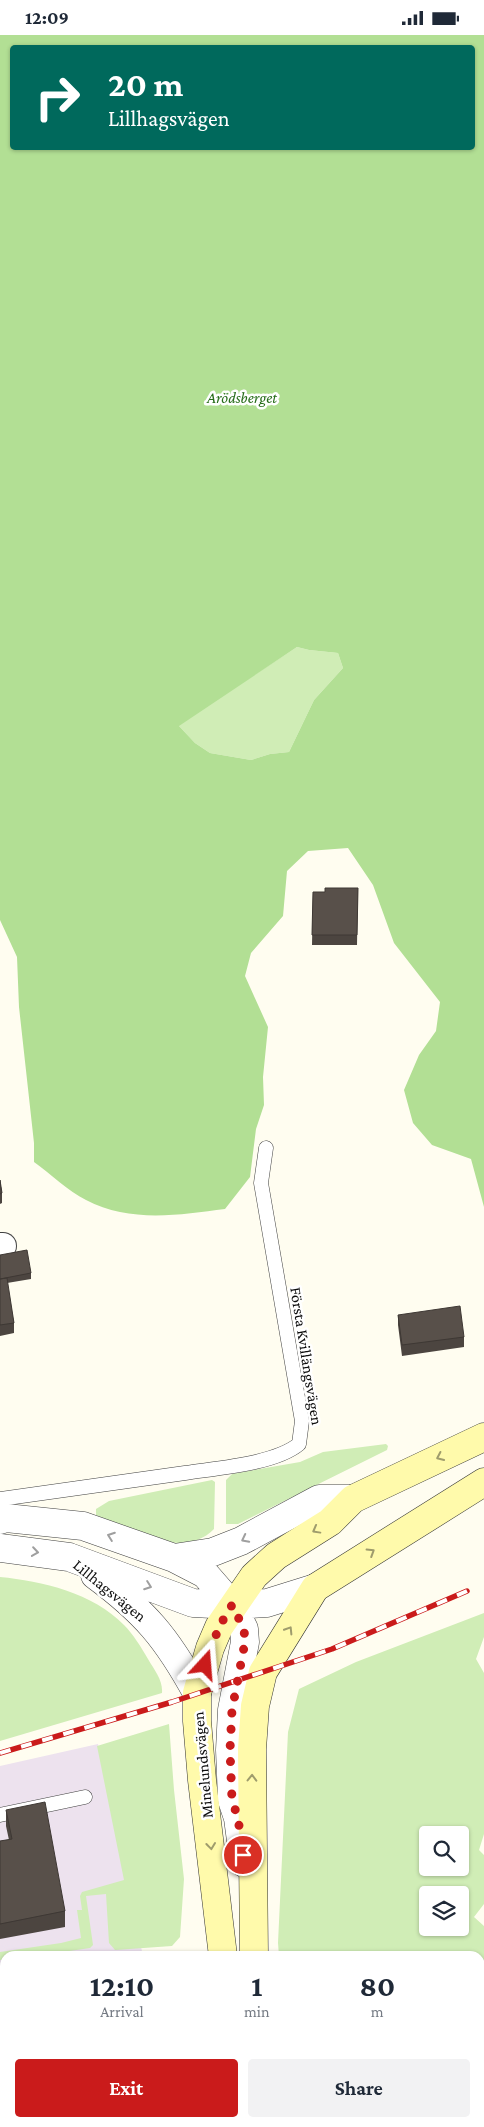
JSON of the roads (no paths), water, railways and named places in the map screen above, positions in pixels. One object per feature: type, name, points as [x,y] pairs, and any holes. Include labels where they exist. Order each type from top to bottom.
[{"type":"main road","points":[[196,1693],[210,1648],[219,1627],[232,1605],[254,1576],[276,1556],[330,1522],[353,1499],[484,1437]]},
{"type":"main road","name":"Lillhagsvägen","points":[[254,1951],[252,1749],[255,1706],[263,1672],[315,1588],[484,1482]]},
{"type":"main road","name":"Minelundsvägen","points":[[196,1693],[202,1770],[222,1951]]},
{"type":"street","points":[[174,1558],[213,1552],[240,1541],[319,1499],[353,1499]]},
{"type":"street","points":[[0,1520],[6,1518],[83,1526],[174,1558],[205,1574],[232,1605],[244,1629],[245,1642],[232,1710],[230,1750],[232,1800],[238,1818],[254,1951]]},
{"type":"street","name":"Lillhagsvägen","points":[[0,1548],[69,1557],[193,1603],[232,1605],[267,1603],[315,1588]]},
{"type":"street","name":"Lillhagsvägen","points":[[69,1557],[125,1598],[152,1624],[182,1665],[196,1693]]},
{"type":"lane","name":"Första Kvillängsvägen","points":[[0,1499],[222,1468],[286,1453],[299,1445],[302,1421],[261,1183],[266,1148]]},
{"type":"lane","points":[[0,1815],[85,1797]]},
{"type":"railway","points":[[0,1753],[172,1702],[332,1649],[467,1591]]},
{"type":"park label","name":"Arödsberget","points":[[242,397]]}]
